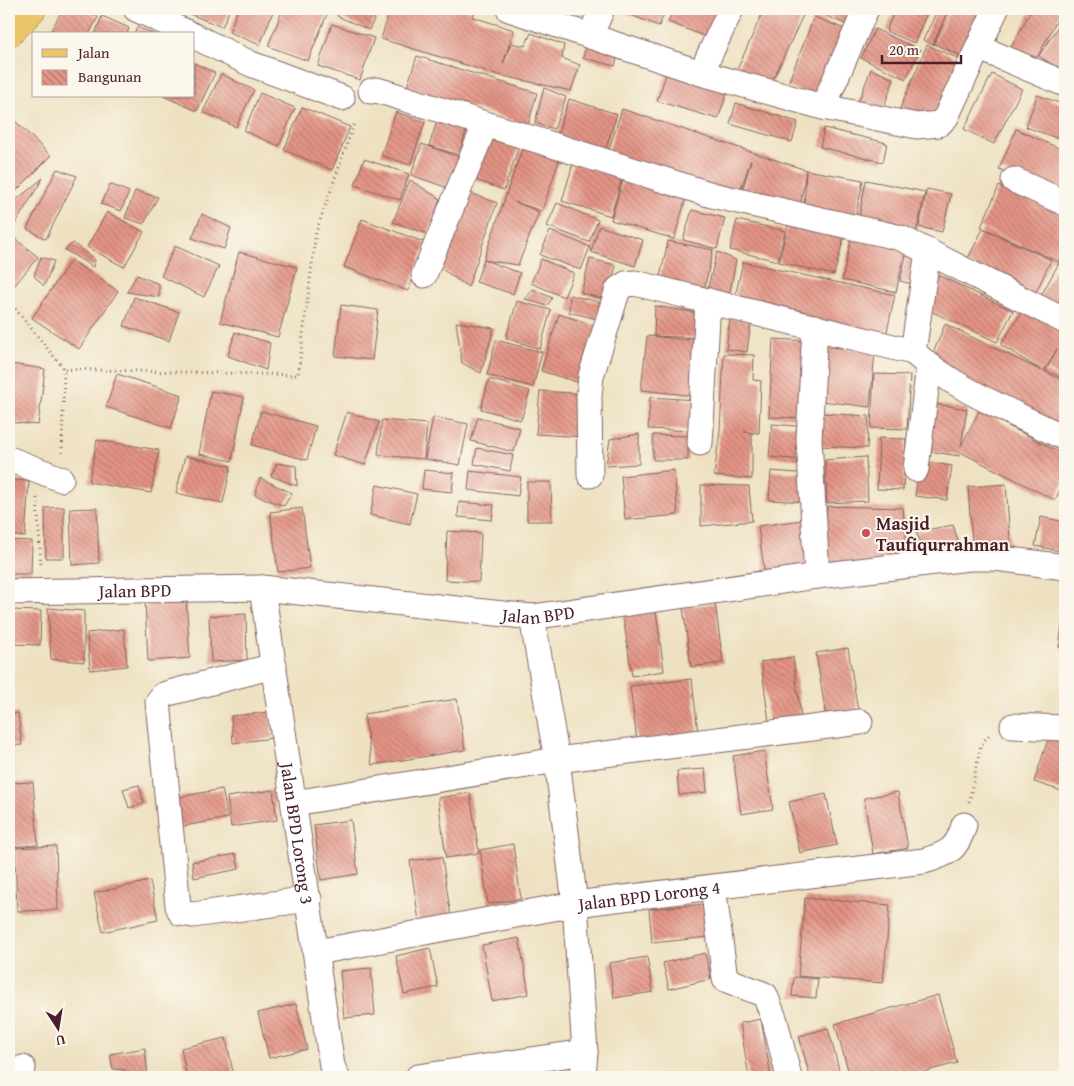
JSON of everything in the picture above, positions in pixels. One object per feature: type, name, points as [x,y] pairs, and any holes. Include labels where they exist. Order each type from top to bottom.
[{"type":"main road","points":[[9,33],[32,9]]},
{"type":"street","points":[[136,9],[186,32]]},
{"type":"street","points":[[510,9],[701,73],[823,107],[917,126],[939,124],[946,116],[996,9]]},
{"type":"street","points":[[590,36],[602,9]]},
{"type":"street","points":[[701,73],[731,9]]},
{"type":"street","points":[[823,107],[866,9]]},
{"type":"street","points":[[195,36],[251,64],[342,98]]},
{"type":"street","points":[[978,47],[1065,84]]},
{"type":"street","points":[[372,91],[377,90],[712,195],[901,238],[1065,321]]},
{"type":"street","points":[[424,275],[485,125]]},
{"type":"street","points":[[1014,180],[1065,203]]},
{"type":"street","points":[[916,469],[928,251]]},
{"type":"street","points":[[590,475],[590,383],[618,289],[626,284],[635,284],[815,327],[921,359],[975,393],[1065,438]]},
{"type":"street","points":[[700,443],[708,301]]},
{"type":"street","points":[[815,327],[809,440],[817,576]]},
{"type":"street","points":[[9,459],[61,479]]},
{"type":"street","name":"Jalan BPD","points":[[9,592],[262,588],[532,617],[817,576],[969,558],[994,558],[1065,567]]},
{"type":"street","name":"Jalan BPD Lorong 3","points":[[262,588],[317,952],[332,1066],[336,1077]]},
{"type":"street","name":"Jalan BPD Lorong 4","points":[[532,617],[557,760],[575,904],[924,861],[944,855],[959,842],[964,825]]},
{"type":"street","points":[[274,666],[169,693],[163,695],[158,702],[178,906],[181,913],[193,915],[309,899]]},
{"type":"street","points":[[294,802],[557,760],[860,722]]},
{"type":"street","points":[[1013,726],[1065,728]]},
{"type":"street","points":[[714,894],[725,979],[765,995],[775,1021],[789,1077]]},
{"type":"street","points":[[317,952],[575,904],[584,1052],[583,1077]]},
{"type":"street","points":[[418,1077],[584,1052]]},
{"type":"path","points":[[64,370],[298,375],[316,232],[362,101],[372,91]]},
{"type":"path","points":[[9,301],[64,370],[61,479],[36,499],[42,591]]},
{"type":"path","points":[[964,825],[981,744],[990,733],[1013,726]]},
{"type":"building","points":[[63,9],[82,9],[98,17],[90,32],[50,32]]},
{"type":"building","points":[[183,9],[230,9],[222,27],[182,11]]},
{"type":"building","points":[[238,9],[274,9],[260,45],[229,32]]},
{"type":"building","points":[[283,9],[314,9],[327,14],[308,61],[268,46]]},
{"type":"building","points":[[340,9],[379,9],[369,30],[337,16]]},
{"type":"building","points":[[390,9],[464,9],[474,12],[473,17],[514,30],[503,64],[511,43],[525,46],[531,33],[564,45],[562,58],[580,65],[571,91],[499,75],[381,39]]},
{"type":"building","points":[[625,9],[666,9],[659,26],[623,12]]},
{"type":"building","points":[[674,9],[721,9],[709,38],[668,22]]},
{"type":"building","points":[[764,9],[806,9],[771,84],[737,70]]},
{"type":"building","points":[[816,9],[863,9],[854,28],[815,11]]},
{"type":"building","points":[[895,9],[929,9],[914,43],[886,31]]},
{"type":"building","points":[[938,9],[948,10],[933,45],[923,40]]},
{"type":"building","points":[[950,9],[983,9],[962,56],[934,44]]},
{"type":"building","points":[[1032,9],[1063,9],[1034,63],[1009,51]]},
{"type":"building","points":[[102,16],[129,28],[128,32],[96,32]]},
{"type":"building","points":[[1065,16],[1065,73],[1039,56]]},
{"type":"building","points":[[814,17],[850,31],[823,100],[787,86]]},
{"type":"building","points":[[332,24],[374,38],[360,80],[318,66]]},
{"type":"building","points":[[137,27],[149,32],[135,32]]},
{"type":"building","points":[[875,29],[920,50],[906,79],[861,58]]},
{"type":"building","points":[[587,42],[619,50],[615,66],[583,58]]},
{"type":"building","points":[[927,45],[962,60],[937,114],[898,113]]},
{"type":"building","points":[[417,56],[537,93],[528,125],[407,87]]},
{"type":"building","points":[[195,63],[215,73],[197,111],[168,98],[195,98]]},
{"type":"building","points":[[871,69],[894,79],[882,112],[858,103]]},
{"type":"building","points":[[667,72],[728,90],[718,119],[657,101]]},
{"type":"building","points":[[221,74],[254,90],[236,127],[203,112]]},
{"type":"building","points":[[992,74],[1022,89],[994,144],[964,129]]},
{"type":"building","points":[[544,88],[566,97],[554,129],[535,123]]},
{"type":"building","points":[[260,93],[295,108],[279,146],[244,131]]},
{"type":"building","points":[[1037,95],[1065,105],[1065,141],[1026,127]]},
{"type":"building","points":[[569,99],[617,114],[604,154],[556,139]]},
{"type":"building","points":[[736,103],[798,122],[792,142],[730,124]]},
{"type":"building","points":[[302,107],[350,127],[332,170],[284,150]]},
{"type":"building","points":[[622,109],[806,170],[800,208],[742,192],[751,160],[738,197],[608,152]]},
{"type":"building","points":[[396,112],[425,122],[410,165],[381,155]]},
{"type":"building","points":[[9,115],[51,156],[16,191],[9,184]]},
{"type":"building","points":[[437,121],[466,131],[459,155],[429,146]]},
{"type":"building","points":[[824,128],[887,143],[883,162],[820,147]]},
{"type":"building","points":[[1016,129],[1065,151],[1065,198],[999,169]]},
{"type":"building","points":[[484,136],[519,146],[504,190],[470,178]]},
{"type":"building","points":[[422,144],[459,157],[448,188],[411,175]]},
{"type":"building","points":[[523,146],[560,158],[542,211],[515,202],[539,212],[518,265],[484,260],[520,273],[513,294],[476,282]]},
{"type":"building","points":[[364,159],[409,174],[400,200],[355,185]]},
{"type":"building","points":[[573,164],[622,178],[611,216],[562,201]]},
{"type":"building","points":[[57,169],[77,176],[46,239],[27,229]]},
{"type":"building","points":[[806,170],[863,180],[856,215],[804,207]]},
{"type":"building","points":[[624,176],[687,194],[674,239],[611,220]]},
{"type":"building","points":[[43,178],[14,226],[9,220],[9,206]]},
{"type":"building","points":[[410,180],[440,199],[428,234],[393,222]]},
{"type":"building","points":[[866,180],[925,192],[916,234],[858,222]]},
{"type":"building","points":[[110,184],[129,192],[121,211],[101,204]]},
{"type":"building","points":[[999,186],[1065,215],[1065,262],[1060,260],[1059,262],[981,227]]},
{"type":"building","points":[[927,189],[951,194],[942,232],[919,227]]},
{"type":"building","points":[[135,191],[158,197],[144,224],[125,218]]},
{"type":"building","points":[[465,191],[497,203],[468,287],[436,265]]},
{"type":"building","points":[[557,203],[598,220],[589,242],[547,226]]},
{"type":"building","points":[[692,210],[725,218],[717,249],[683,240]]},
{"type":"building","points":[[107,212],[144,232],[124,267],[87,247]]},
{"type":"building","points":[[202,214],[231,228],[224,249],[192,238]]},
{"type":"building","points":[[362,219],[426,243],[408,291],[344,267]]},
{"type":"building","points":[[737,220],[785,231],[778,261],[730,250]]},
{"type":"building","points":[[789,220],[845,233],[834,275],[779,262]]},
{"type":"building","points":[[599,226],[643,240],[635,266],[591,252]]},
{"type":"building","points":[[983,229],[1051,260],[1032,301],[966,262]]},
{"type":"building","points":[[550,231],[590,247],[581,270],[540,255]]},
{"type":"building","points":[[12,236],[38,257],[14,286],[9,281],[9,240]]},
{"type":"building","points":[[851,239],[905,251],[896,292],[842,280]]},
{"type":"building","points":[[668,241],[713,250],[703,295],[658,286]]},
{"type":"building","points":[[73,243],[95,260],[93,267],[65,250]]},
{"type":"building","points":[[175,246],[219,266],[204,297],[161,276]]},
{"type":"building","points":[[239,252],[297,267],[278,337],[220,322]]},
{"type":"building","points":[[717,252],[736,260],[729,296],[707,291]]},
{"type":"building","points":[[906,256],[922,260],[916,285],[900,281]]},
{"type":"building","points":[[41,257],[54,261],[44,286],[34,276]]},
{"type":"building","points":[[541,259],[574,273],[564,297],[531,283]]},
{"type":"building","points":[[590,259],[616,265],[608,300],[581,293]]},
{"type":"building","points":[[71,260],[118,291],[79,349],[32,318]]},
{"type":"building","points":[[1060,261],[1065,264],[1065,316],[1038,301]]},
{"type":"building","points":[[743,262],[895,295],[885,340],[733,306]]},
{"type":"building","points":[[137,275],[159,284],[159,297],[127,292]]},
{"type":"building","points":[[938,275],[1013,311],[997,342],[922,307]]},
{"type":"building","points":[[533,289],[552,298],[547,306],[525,299]]},
{"type":"building","points":[[570,295],[602,303],[597,319],[569,312]]},
{"type":"building","points":[[134,297],[179,312],[169,341],[124,326]]},
{"type":"building","points":[[517,301],[551,310],[540,349],[506,338]]},
{"type":"building","points":[[341,305],[378,310],[372,360],[335,356]]},
{"type":"building","points":[[655,306],[705,314],[704,338],[654,336]]},
{"type":"building","points":[[1024,308],[1065,332],[1065,380],[1046,370],[1057,349],[1044,371],[1065,382],[1065,434],[929,363],[945,324],[1042,371],[1001,345]]},
{"type":"building","points":[[559,314],[602,328],[583,384],[541,371]]},
{"type":"building","points":[[730,318],[751,321],[747,352],[726,349]]},
{"type":"building","points":[[456,322],[494,328],[481,373],[462,363]]},
{"type":"building","points":[[235,332],[270,343],[266,370],[228,356]]},
{"type":"building","points":[[647,336],[703,341],[697,396],[641,390]]},
{"type":"building","points":[[773,339],[809,341],[806,418],[769,417]]},
{"type":"building","points":[[496,340],[542,352],[533,387],[487,375]]},
{"type":"building","points":[[819,346],[875,351],[870,407],[822,401]]},
{"type":"building","points":[[724,354],[754,355],[753,380],[761,381],[759,433],[744,432],[752,433],[752,479],[714,476],[720,431]]},
{"type":"building","points":[[11,364],[45,369],[38,425],[9,422]]},
{"type":"building","points":[[117,374],[182,395],[171,428],[106,407]]},
{"type":"building","points":[[874,374],[910,375],[907,429],[871,428]]},
{"type":"building","points":[[489,379],[530,391],[521,420],[481,409]]},
{"type":"building","points":[[211,391],[244,397],[232,461],[199,454]]},
{"type":"building","points":[[540,391],[587,394],[584,437],[536,434]]},
{"type":"building","points":[[650,397],[696,400],[694,431],[648,429]]},
{"type":"building","points":[[928,403],[967,409],[961,446],[979,411],[1065,455],[1065,480],[1055,500],[960,452],[959,456],[921,450]]},
{"type":"building","points":[[261,411],[316,426],[307,460],[252,445]]},
{"type":"building","points":[[347,412],[379,422],[365,465],[333,455]]},
{"type":"building","points":[[821,413],[869,416],[867,448],[820,446],[823,430]]},
{"type":"building","points":[[433,417],[468,424],[460,465],[425,459]]},
{"type":"building","points":[[478,417],[520,428],[514,452],[471,441]]},
{"type":"building","points":[[382,420],[427,424],[424,459],[378,455]]},
{"type":"building","points":[[772,424],[807,427],[804,460],[769,457]]},
{"type":"building","points":[[639,434],[639,464],[606,466],[610,439]]},
{"type":"building","points":[[653,435],[688,436],[688,460],[653,460]]},
{"type":"building","points":[[879,438],[906,439],[903,490],[877,489]]},
{"type":"building","points":[[97,440],[159,450],[151,493],[89,482]]},
{"type":"building","points":[[477,448],[513,455],[510,471],[474,464]]},
{"type":"building","points":[[185,456],[231,466],[223,503],[176,493]]},
{"type":"building","points":[[866,457],[868,501],[827,503],[825,460]]},
{"type":"building","points":[[920,461],[952,466],[947,500],[915,496]]},
{"type":"building","points":[[277,463],[296,466],[297,486],[271,476]]},
{"type":"building","points":[[424,470],[454,473],[452,492],[422,489]]},
{"type":"building","points":[[674,470],[678,515],[625,520],[621,476]]},
{"type":"building","points":[[470,471],[521,477],[518,496],[468,490]]},
{"type":"building","points":[[771,471],[810,474],[808,502],[769,500]]},
{"type":"building","points":[[260,478],[292,493],[284,506],[255,495]]},
{"type":"building","points":[[9,480],[29,481],[25,537],[9,535]]},
{"type":"building","points":[[527,482],[551,482],[552,521],[527,521]]},
{"type":"building","points":[[1006,484],[1011,553],[973,556],[968,487]]},
{"type":"building","points":[[377,485],[417,494],[410,524],[370,515]]},
{"type":"building","points":[[701,485],[749,486],[752,521],[701,526]]},
{"type":"building","points":[[459,502],[494,505],[492,520],[458,517]]},
{"type":"building","name":"Masjid Taufiqurrahman","points":[[827,506],[903,508],[908,558],[823,569]]},
{"type":"building","points":[[64,507],[64,558],[46,558],[45,508]]},
{"type":"building","points":[[97,508],[99,563],[72,565],[70,509]]},
{"type":"building","points":[[302,508],[310,568],[278,572],[270,512]]},
{"type":"building","points":[[1041,517],[1065,522],[1065,552],[1035,546]]},
{"type":"building","points":[[810,519],[805,570],[765,576],[758,526]]},
{"type":"building","points":[[953,525],[960,546],[926,554],[916,532]]},
{"type":"building","points":[[447,531],[481,533],[479,582],[445,580]]},
{"type":"building","points":[[9,540],[32,541],[31,574],[9,574]]},
{"type":"building","points":[[186,598],[190,658],[148,661],[145,601]]},
{"type":"building","points":[[715,603],[723,663],[691,667],[683,607]]},
{"type":"building","points":[[48,608],[84,611],[84,662],[51,659]]},
{"type":"building","points":[[10,610],[41,611],[40,645],[9,644]]},
{"type":"building","points":[[656,611],[664,671],[632,676],[623,616]]},
{"type":"building","points":[[1065,611],[1065,648],[1059,647]]},
{"type":"building","points":[[246,614],[247,660],[211,662],[209,616]]},
{"type":"building","points":[[124,629],[127,666],[90,670],[87,633]]},
{"type":"building","points":[[848,648],[858,711],[826,716],[816,653]]},
{"type":"building","points":[[793,657],[801,717],[769,722],[761,662]]},
{"type":"building","points":[[692,679],[698,733],[637,741],[630,686]]},
{"type":"building","points":[[457,699],[465,750],[372,765],[364,714]]},
{"type":"building","points":[[270,712],[273,738],[233,743],[231,716]]},
{"type":"building","points":[[18,713],[22,745],[9,746],[9,714]]},
{"type":"building","points":[[1052,727],[1065,732],[1065,792],[1034,782]]},
{"type":"building","points":[[764,751],[773,809],[741,814],[733,756]]},
{"type":"building","points":[[705,769],[707,792],[679,795],[677,771]]},
{"type":"building","points":[[33,782],[38,845],[9,847],[9,783]]},
{"type":"building","points":[[139,785],[144,803],[129,808],[123,789]]},
{"type":"building","points":[[222,789],[228,818],[179,827],[174,798]]},
{"type":"building","points":[[273,790],[277,820],[231,827],[227,797]]},
{"type":"building","points":[[898,792],[908,848],[873,854],[864,798]]},
{"type":"building","points":[[470,793],[479,853],[446,858],[438,798]]},
{"type":"building","points":[[826,794],[837,845],[800,853],[789,802]]},
{"type":"building","points":[[351,820],[358,874],[321,880],[314,825]]},
{"type":"building","points":[[513,844],[521,899],[488,904],[480,850]]},
{"type":"building","points":[[56,846],[58,910],[17,911],[15,848]]},
{"type":"building","points":[[236,854],[239,869],[194,878],[192,862]]},
{"type":"building","points":[[442,857],[451,917],[419,921],[410,861]]},
{"type":"building","points":[[150,881],[158,920],[103,932],[94,893]]},
{"type":"building","points":[[805,898],[890,905],[883,983],[798,976]]},
{"type":"building","points":[[705,904],[709,937],[652,943],[649,909]]},
{"type":"building","points":[[519,938],[529,994],[492,1001],[482,945]]},
{"type":"building","points":[[430,948],[438,987],[404,994],[396,956]]},
{"type":"building","points":[[705,953],[711,979],[669,989],[663,963]]},
{"type":"building","points":[[647,957],[653,992],[614,998],[609,963]]},
{"type":"building","points":[[371,968],[375,1015],[344,1018],[340,971]]},
{"type":"building","points":[[794,977],[818,979],[816,998],[792,996]]},
{"type":"building","points":[[938,995],[957,1063],[904,1077],[850,1077],[835,1024]]},
{"type":"building","points":[[296,1004],[307,1049],[269,1058],[258,1013]]},
{"type":"building","points":[[761,1019],[771,1077],[749,1077],[740,1023]]},
{"type":"building","points":[[828,1028],[841,1077],[810,1077],[799,1036]]},
{"type":"building","points":[[226,1038],[234,1077],[187,1077],[181,1048]]},
{"type":"building","points":[[145,1048],[148,1077],[127,1077],[126,1070],[113,1069],[110,1054]]},
{"type":"place","name":"Masjid Taufiqurrahman","points":[[866,533]]}]
